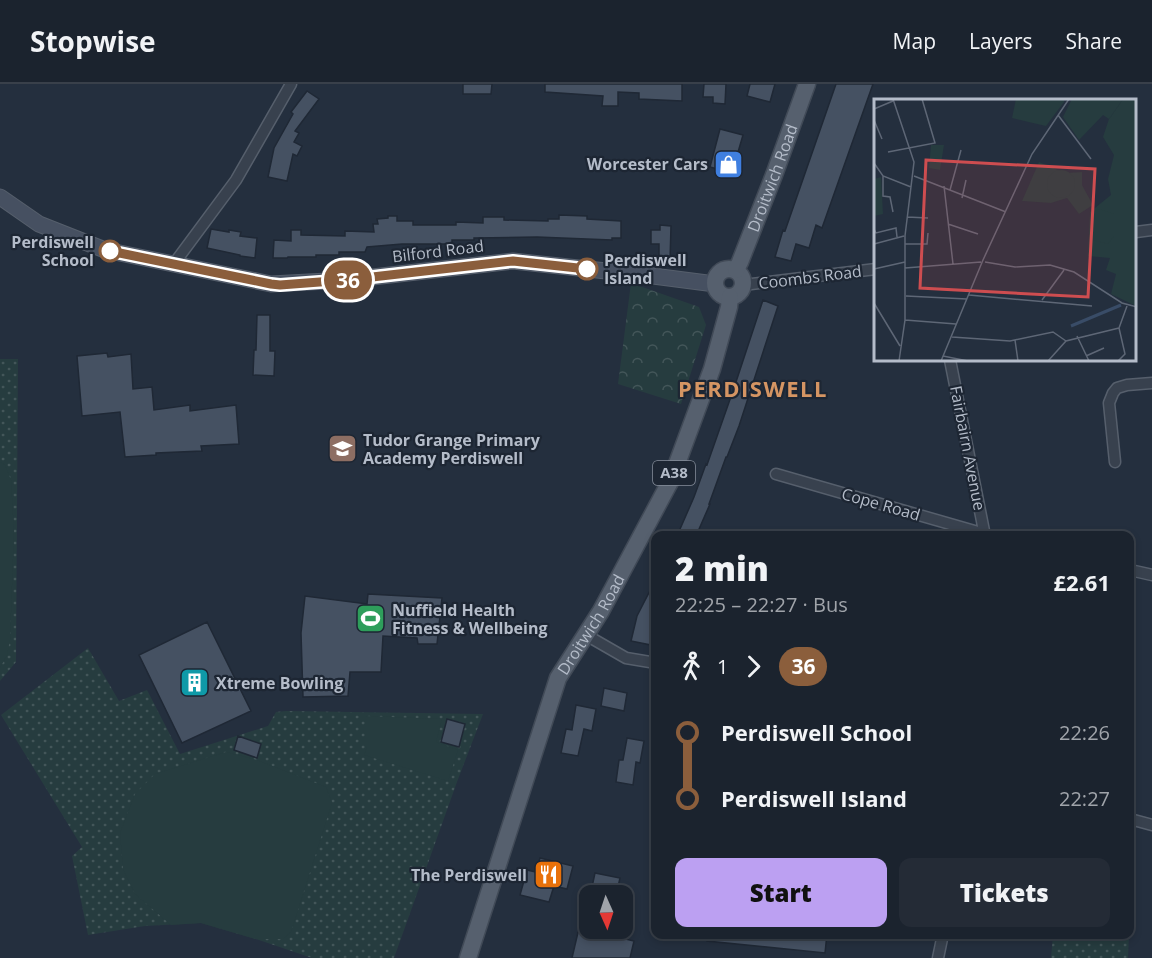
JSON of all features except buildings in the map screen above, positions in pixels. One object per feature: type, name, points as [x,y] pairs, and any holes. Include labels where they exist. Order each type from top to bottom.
[{"type":"main road","name":"Droitwich Road","points":[[468,958],[558,678],[600,611],[671,480],[712,369],[730,297],[739,294],[743,288],[740,262],[807,84]]},
{"type":"main road","name":"Bilford Road","points":[[0,197],[39,224],[105,250],[271,284],[346,280],[513,261],[715,284]]},
{"type":"main road","points":[[730,297],[720,294],[716,289],[717,275],[729,269],[740,277]]},
{"type":"street","points":[[173,265],[236,180],[291,84]]},
{"type":"street","points":[[1137,232],[1152,230]]},
{"type":"street","name":"Coombs Road","points":[[740,277],[874,269]]},
{"type":"street","name":"Fairbairn Avenue","points":[[951,362],[984,531]]},
{"type":"street","points":[[1114,462],[1109,403],[1113,393],[1117,388],[1127,385],[1152,383]]},
{"type":"street","name":"Cope Road","points":[[776,474],[971,531]]},
{"type":"street","points":[[1134,571],[1152,575]]},
{"type":"street","points":[[586,635],[626,658],[651,662]]},
{"type":"street","points":[[1134,820],[1152,825]]},
{"type":"street","points":[[938,958],[942,939]]},
{"type":"green space","points":[[631,283],[699,307],[706,325],[681,404],[618,384]]},
{"type":"green space","points":[[0,359],[18,359],[16,662],[0,681]]},
{"type":"green space","points":[[0,462],[5,465],[11,480],[14,532],[10,640],[7,655],[0,668]]},
{"type":"green space","points":[[88,648],[119,701],[147,690],[180,754],[268,726],[276,712],[483,714],[394,958],[312,958],[201,923],[145,926],[88,935],[72,856],[82,847],[1,715]]},
{"type":"green space","points":[[365,716],[442,719],[436,742],[458,750],[448,781],[364,755],[367,747],[365,746]]},
{"type":"green space","points":[[226,752],[257,760],[326,787],[332,803],[291,932],[283,939],[255,939],[201,923],[171,925],[135,894],[123,869],[120,833],[135,794],[155,774]]},
{"type":"green space","points":[[1053,939],[1129,939],[1128,958],[1051,958]]},
{"type":"bus line","name":"36","points":[[110,251],[280,285],[513,261],[587,269]]},
{"type":"place","name":"Worcester Cars","points":[[729,164]]},
{"type":"place","name":"Perdiswell School","points":[[110,251]]},
{"type":"place","name":"Perdiswell Island","points":[[587,269]]},
{"type":"place","name":"Tudor Grange Primary Academy Perdiswell","points":[[342,449]]},
{"type":"place","name":"Nuffield Health Fitness & Wellbeing","points":[[371,619]]},
{"type":"place","name":"Xtreme Bowling","points":[[195,683]]},
{"type":"place","name":"The Perdiswell","points":[[548,875]]},
{"type":"district","name":"PERDISWELL","points":[[753,389]]}]
